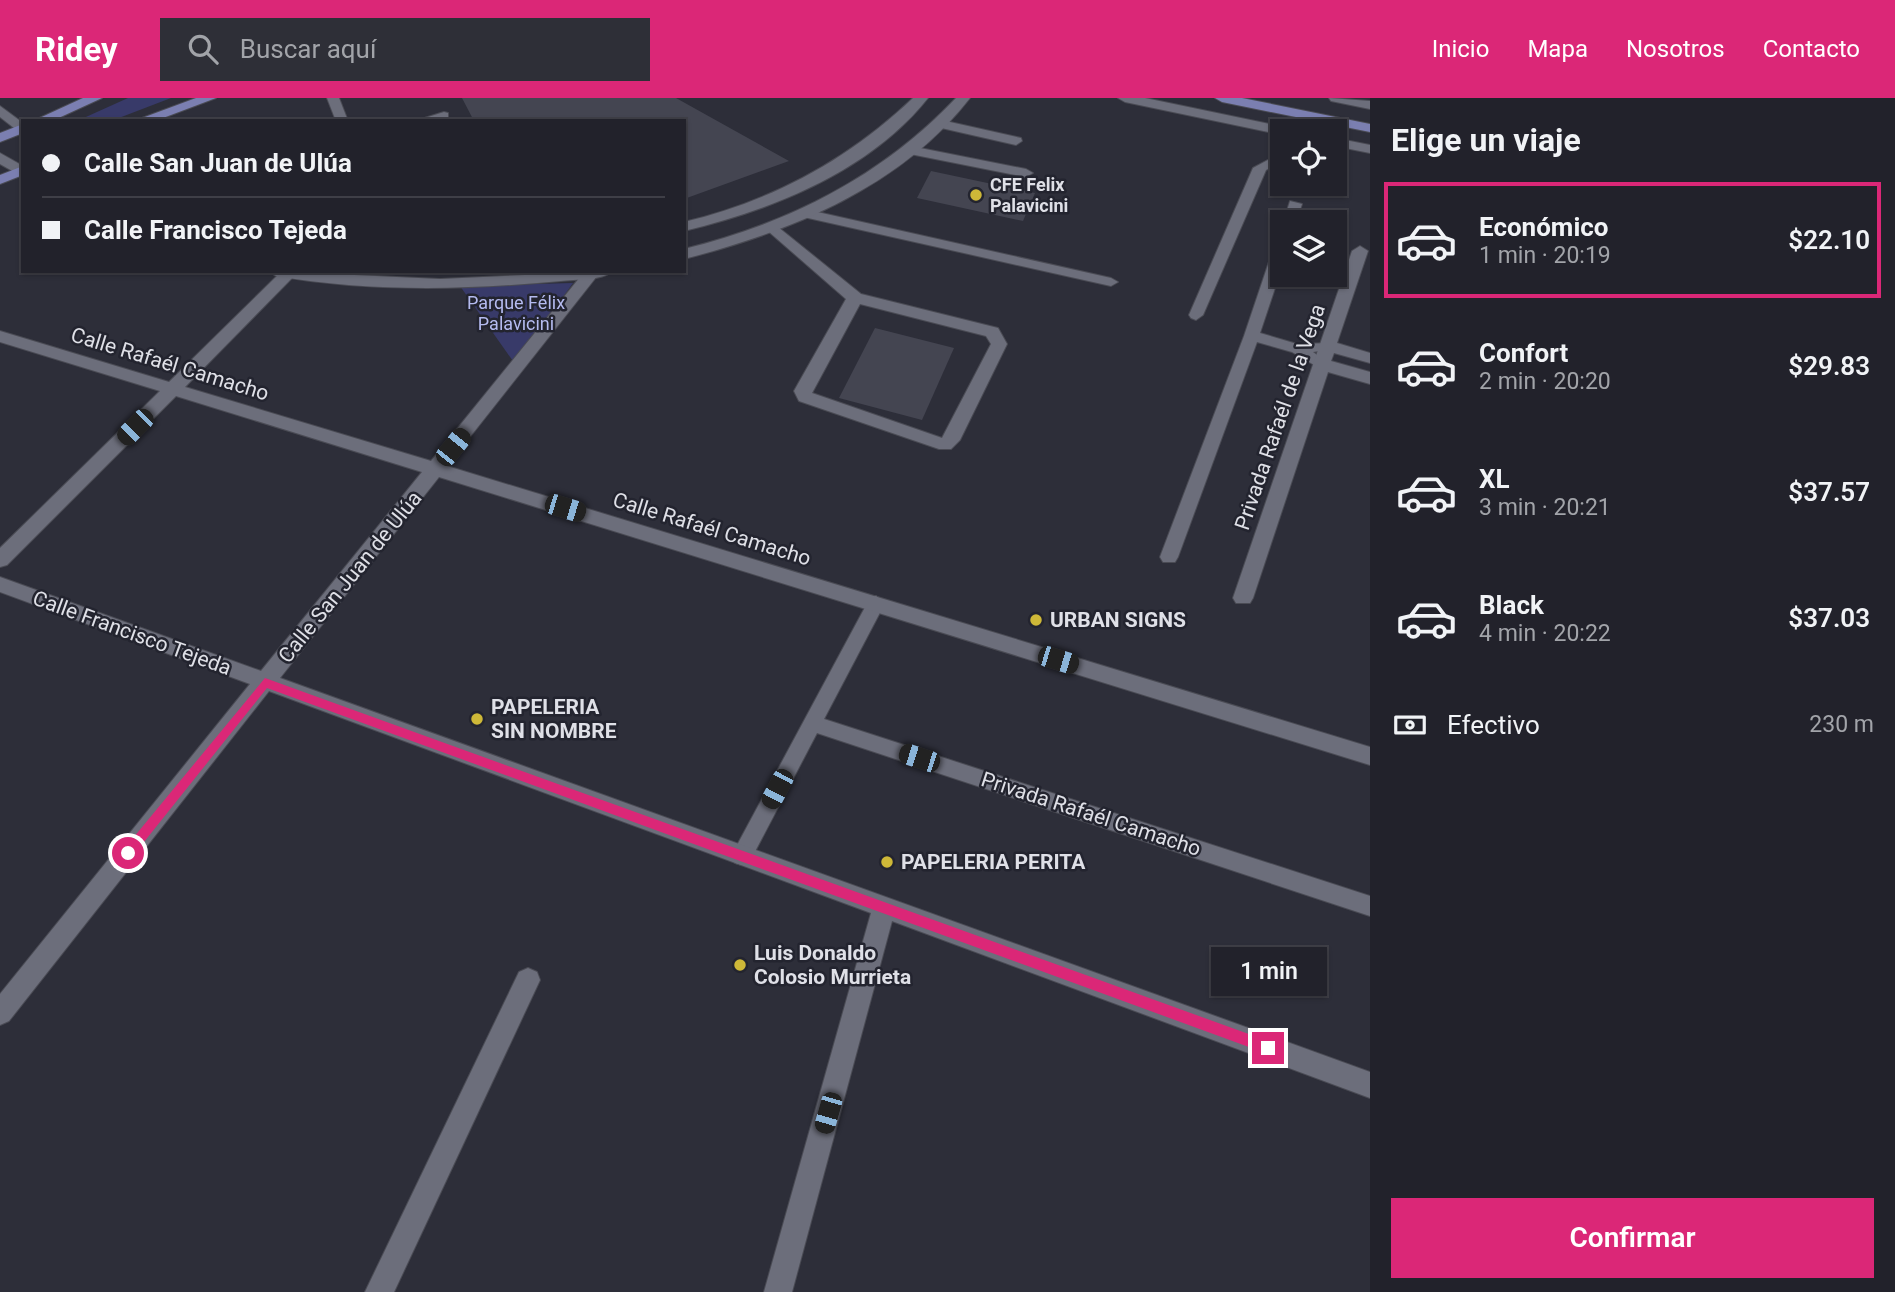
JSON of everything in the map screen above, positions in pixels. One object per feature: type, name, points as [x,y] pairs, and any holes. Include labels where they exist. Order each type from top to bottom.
[{"type":"main road","points":[[45,119],[95,98]]},
{"type":"main road","points":[[147,119],[209,98]]},
{"type":"main road","points":[[1222,98],[1370,128]]},
{"type":"main road","points":[[0,138],[21,129]]},
{"type":"main road","points":[[0,180],[21,171]]},
{"type":"street","points":[[686,226],[765,201],[842,163],[895,125],[921,98]]},
{"type":"street","points":[[686,253],[773,228],[871,179],[941,124],[963,98]]},
{"type":"street","points":[[1125,98],[1270,128]]},
{"type":"street","points":[[1336,98],[1370,105]]},
{"type":"street","points":[[0,110],[21,128]]},
{"type":"street","points":[[1347,144],[1370,149]]},
{"type":"street","points":[[0,157],[21,170]]},
{"type":"street","points":[[773,228],[855,298],[992,332],[998,337],[999,344],[951,440],[944,445],[805,397],[803,391],[855,298]]},
{"type":"street","name":"Privada Rafaél de la Vega","points":[[1243,598],[1360,251]]},
{"type":"street","points":[[0,560],[173,388],[281,273]]},
{"type":"street","points":[[290,273],[374,283],[467,283],[585,273]]},
{"type":"street","name":"Calle San Juan de Ulúa","points":[[0,1013],[596,273]]},
{"type":"street","name":"Calle Rafaél Camacho","points":[[0,336],[1370,756]]},
{"type":"street","points":[[1327,345],[1370,358]]},
{"type":"street","points":[[1321,364],[1370,378]]},
{"type":"street","name":"Calle Francisco Tejeda","points":[[0,584],[1370,1085]]},
{"type":"street","points":[[778,1292],[884,908]]},
{"type":"street","points":[[379,1292],[528,980]]},
{"type":"lane","points":[[333,98],[341,119]]},
{"type":"lane","points":[[430,119],[444,116]]},
{"type":"lane","points":[[941,124],[1016,141]]},
{"type":"lane","points":[[904,155],[1026,173]]},
{"type":"lane","points":[[904,155],[1013,183]]},
{"type":"lane","points":[[1196,315],[1260,168],[1270,163]]},
{"type":"lane","points":[[1292,210],[1294,204]]},
{"type":"lane","points":[[804,213],[1111,282]]},
{"type":"lane","points":[[1169,557],[1270,281]]},
{"type":"lane","points":[[1252,336],[1297,349],[1321,364]]},
{"type":"lane","points":[[1297,349],[1327,345]]},
{"type":"lane","points":[[742,856],[876,603]]},
{"type":"lane","name":"Privada Rafaél Camacho","points":[[812,723],[1370,906]]},
{"type":"green space","points":[[128,98],[171,98],[116,119],[81,119]]},
{"type":"green space","name":"Parque Félix Palavicini","points":[[573,283],[515,364],[460,286]]},
{"type":"building","points":[[462,98],[676,98],[789,161],[686,198],[686,119],[473,119]]},
{"type":"building","name":"CFE Felix Palavicini","points":[[931,171],[1035,193],[1023,221],[917,198]]},
{"type":"building","points":[[875,328],[954,348],[922,420],[839,398]]},
{"type":"place","name":"CFE Felix Palavicini","points":[[976,195]]},
{"type":"place","name":"URBAN SIGNS","points":[[1036,620]]},
{"type":"place","name":"PAPELERIA SIN NOMBRE","points":[[477,719]]},
{"type":"place","name":"PAPELERIA PERITA","points":[[887,862]]},
{"type":"place","name":"Luis Donaldo Colosio Murrieta","points":[[740,965]]},
{"type":"route","points":[[128,853],[265,683],[1268,1048]]}]
